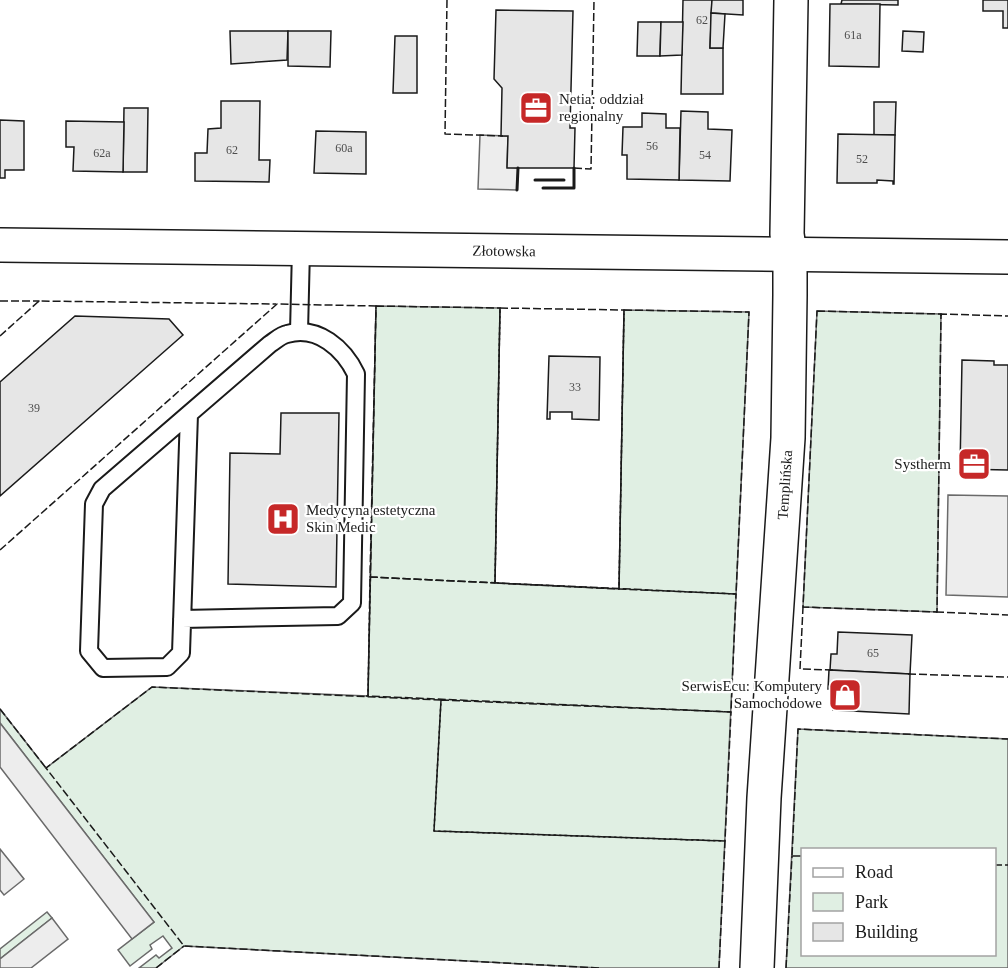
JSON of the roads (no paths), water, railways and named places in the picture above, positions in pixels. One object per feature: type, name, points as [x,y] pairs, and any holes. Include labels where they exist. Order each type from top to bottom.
[{"type":"street","name":"Templińska","points":[[757,968],[764,798],[788,438],[790,255],[787,234],[791,0]]},
{"type":"street","name":"Złotowska","points":[[0,245],[1008,257]]},
{"type":"lane","points":[[299,332],[301,249]]},
{"type":"lane","points":[[182,619],[338,616],[352,603],[357,374],[349,359],[326,339],[299,332],[285,334],[270,344],[102,489],[94,504],[89,651],[103,668],[167,668],[181,653],[182,619],[189,414]]},
{"type":"place","name":"Netia: oddział regionalny","points":[[536,108]]},
{"type":"place","name":"Systherm","points":[[974,464]]},
{"type":"place","name":"Medycyna estetyczna Skin Medic","points":[[283,519]]},
{"type":"place","name":"SerwisEcu: Komputery Samochodowe","points":[[845,695]]}]
